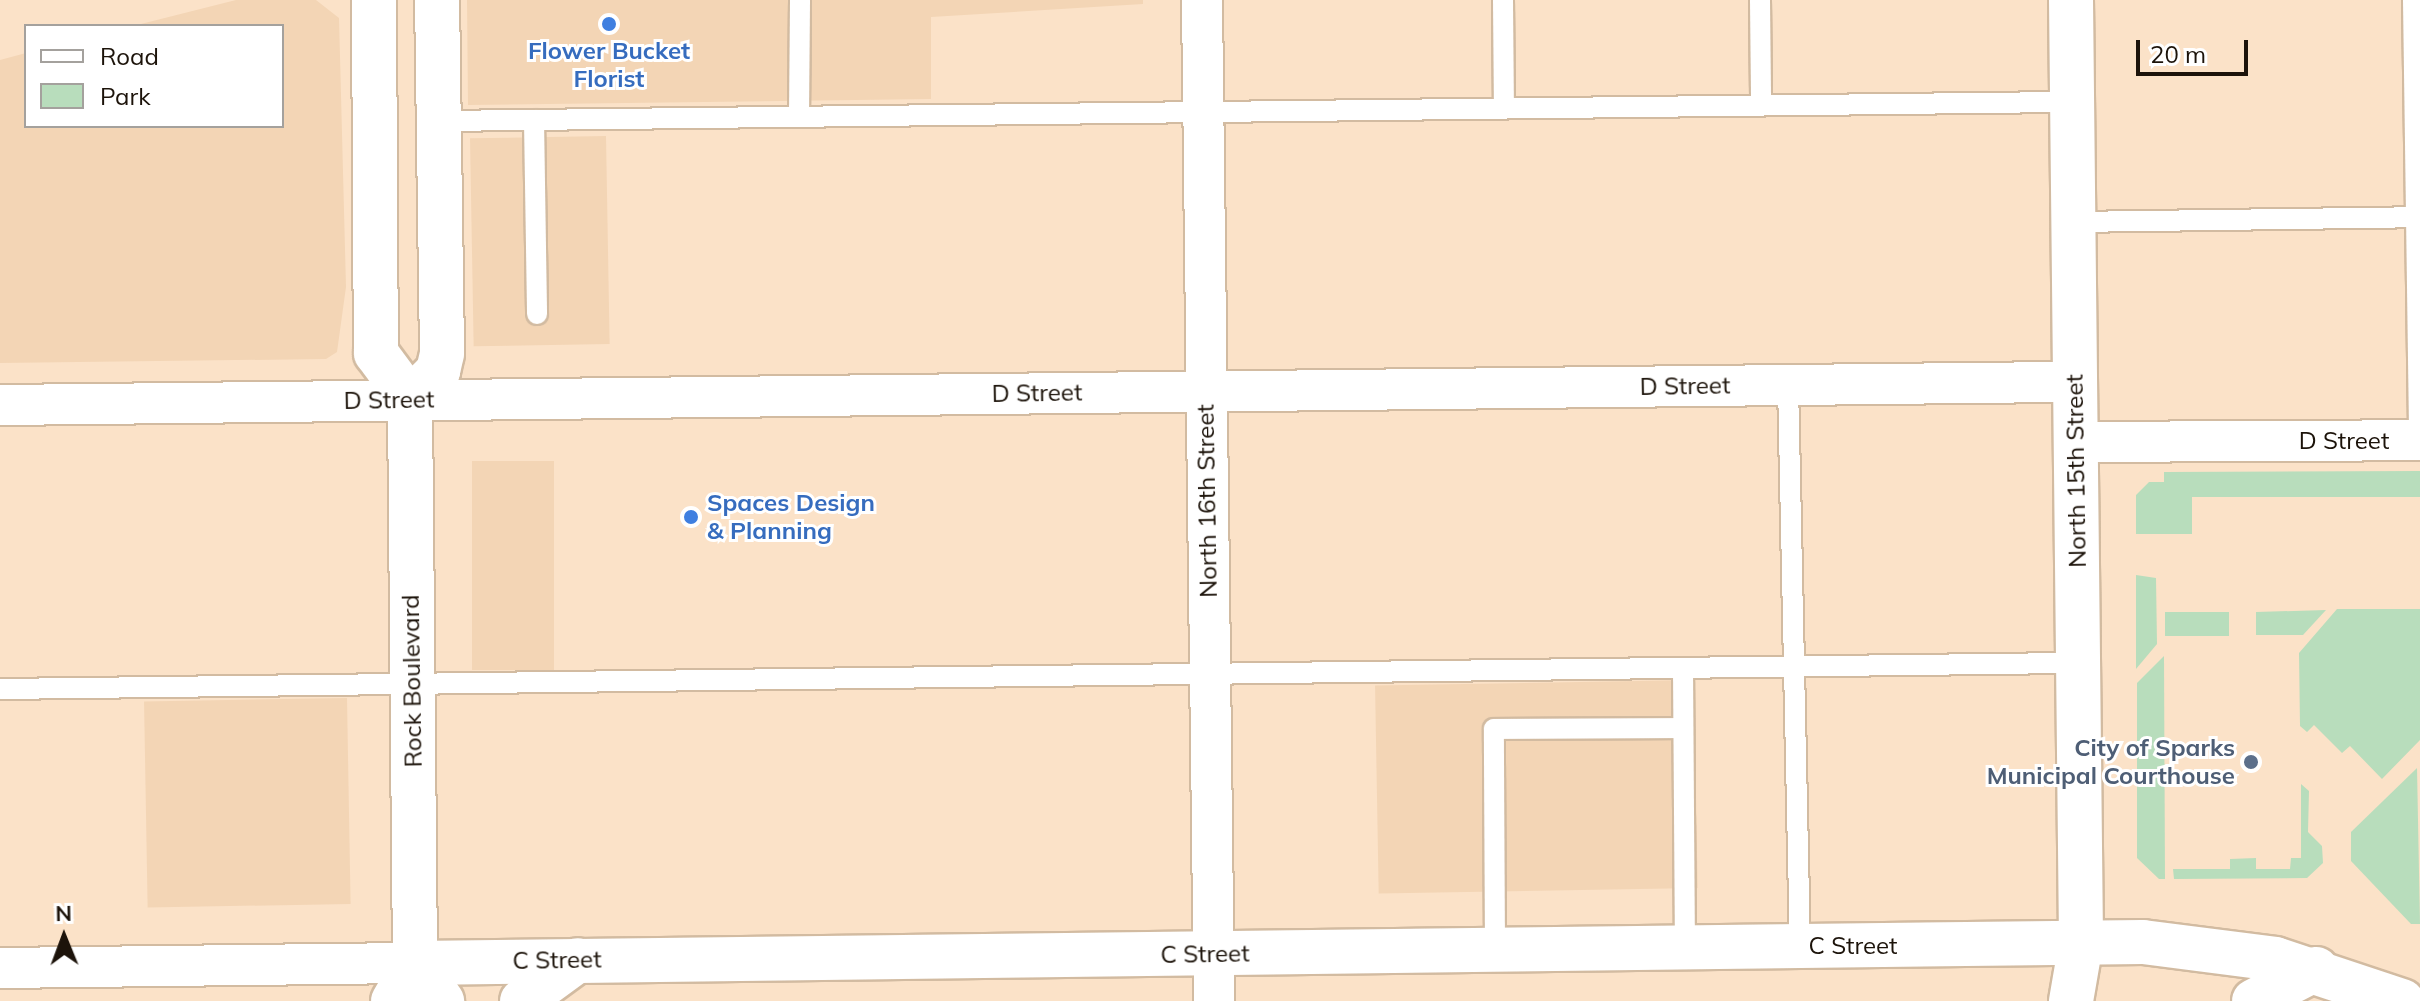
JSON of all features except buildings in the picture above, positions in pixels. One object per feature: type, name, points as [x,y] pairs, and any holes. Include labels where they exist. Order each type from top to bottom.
[{"type":"street","points":[[374,0],[376,353],[410,399],[438,371],[442,353],[437,0]]},
{"type":"street","name":"North 16th Street","points":[[1202,0],[1214,1001]]},
{"type":"street","name":"North 15th Street","points":[[2071,0],[2081,943],[2071,1001]]},
{"type":"street","name":"D Street","points":[[0,405],[2075,382]]},
{"type":"street","name":"Rock Boulevard","points":[[410,399],[415,963]]},
{"type":"street","name":"D Street","points":[[2076,442],[2419,440]]},
{"type":"street","name":"North 15th Street","points":[[2081,943],[2099,1001]]},
{"type":"street","name":"C Street","points":[[0,968],[2081,943],[2193,945],[2316,969],[2402,1001]]},
{"type":"street","points":[[522,1001],[578,960]]},
{"type":"street","points":[[393,1001],[415,963],[442,1001]]},
{"type":"street","points":[[2254,1001],[2316,969]]},
{"type":"lane","points":[[799,116],[800,0]]},
{"type":"lane","points":[[1503,0],[1504,107]]},
{"type":"lane","points":[[1760,0],[1761,103]]},
{"type":"lane","points":[[2413,0],[2419,440]]},
{"type":"lane","points":[[439,121],[1761,103],[2072,102]]},
{"type":"lane","points":[[534,120],[537,314]]},
{"type":"lane","points":[[2073,222],[2417,217]]},
{"type":"lane","points":[[1788,384],[1800,946]]},
{"type":"lane","points":[[0,689],[2077,663]]},
{"type":"lane","points":[[1683,668],[1685,948]]},
{"type":"lane","points":[[1495,950],[1494,729],[1683,728]]},
{"type":"shaded area","points":[[236,0],[316,0],[339,18],[346,287],[337,352],[326,359],[0,363],[0,60],[24,54],[24,128],[284,128],[284,24],[141,24]]},
{"type":"shaded area","points":[[467,0],[1143,0],[1143,4],[931,17],[931,99],[468,105]]},
{"type":"shaded area","points":[[606,136],[610,344],[474,346],[470,138]]},
{"type":"shaded area","points":[[472,461],[554,461],[554,670],[472,670]]},
{"type":"shaded area","points":[[1694,680],[1698,888],[1379,894],[1375,686]]},
{"type":"shaded area","points":[[347,698],[351,904],[148,908],[144,702]]},
{"type":"green space","points":[[2420,471],[2420,497],[2192,497],[2192,534],[2136,534],[2136,495],[2149,482],[2164,482],[2164,472]]},
{"type":"green space","points":[[2136,575],[2156,578],[2157,644],[2136,669]]},
{"type":"green space","points":[[2337,609],[2420,609],[2420,740],[2382,779],[2350,746],[2342,753],[2314,725],[2307,732],[2300,726],[2299,653]]},
{"type":"green space","points":[[2326,610],[2303,635],[2256,635],[2256,612]]},
{"type":"green space","points":[[2165,612],[2229,612],[2229,636],[2165,636]]},
{"type":"green space","points":[[2164,656],[2165,879],[2159,879],[2137,858],[2137,683]]},
{"type":"green space","points":[[2417,768],[2420,924],[2411,924],[2351,861],[2351,832]]},
{"type":"green space","points":[[2301,784],[2309,791],[2308,832],[2322,846],[2323,863],[2307,878],[2174,879],[2173,869],[2230,869],[2230,859],[2256,858],[2256,869],[2290,869],[2291,858],[2301,858]]},
{"type":"place","name":"Flower Bucket Florist","points":[[609,24]]},
{"type":"place","name":"Spaces Design & Planning","points":[[691,517]]},
{"type":"place","name":"City of Sparks Municipal Courthouse","points":[[2251,762]]}]
